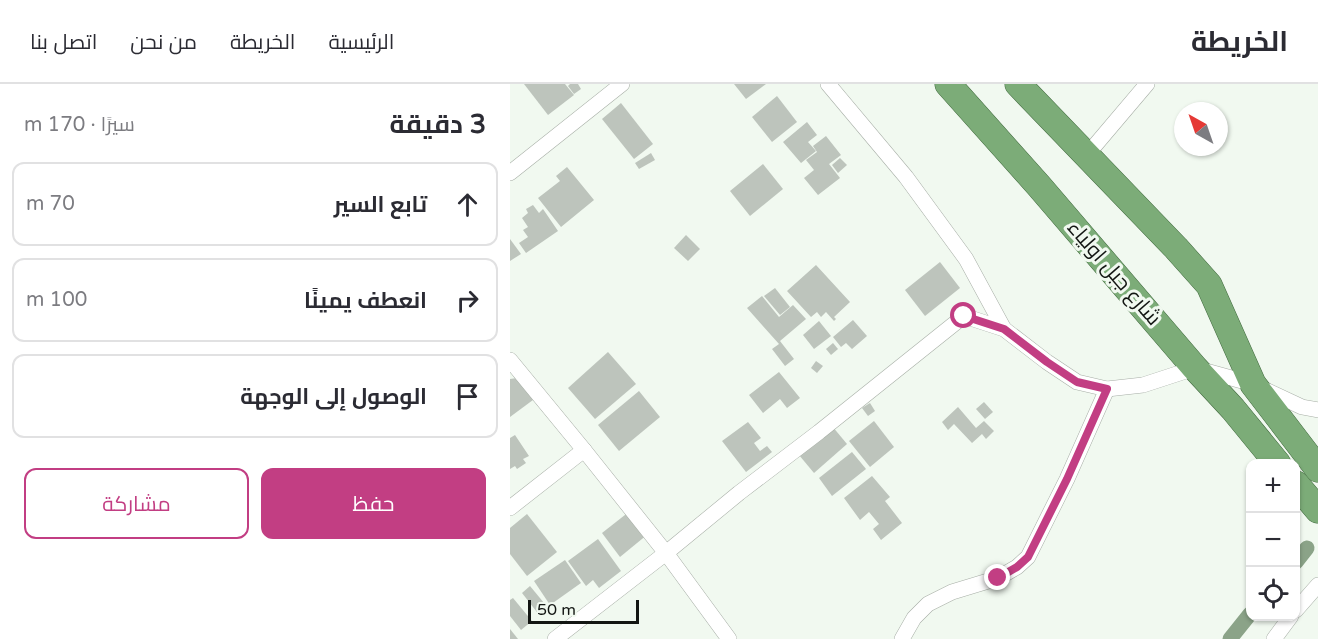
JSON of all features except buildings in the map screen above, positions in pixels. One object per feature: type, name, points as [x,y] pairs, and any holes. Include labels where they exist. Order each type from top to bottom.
[{"type":"highway","name":"شارع جبل اولياء","points":[[948,84],[1274,459]]},
{"type":"highway","points":[[1018,84],[1209,285],[1253,384],[1318,469]]},
{"type":"highway","points":[[1300,489],[1318,510]]},
{"type":"street","points":[[510,173],[622,84]]},
{"type":"street","points":[[828,84],[906,177],[966,259],[1004,329]]},
{"type":"street","points":[[1086,156],[1147,84]]},
{"type":"street","points":[[555,639],[964,316],[1004,329],[1077,382],[1107,389],[1143,385],[1195,368],[1253,384],[1302,407],[1318,410]]},
{"type":"street","points":[[510,360],[666,553],[729,639]]},
{"type":"street","points":[[902,639],[914,618],[928,604],[952,592],[998,578],[1017,567],[1028,557],[1067,479],[1107,389]]},
{"type":"street","points":[[510,508],[584,450]]},
{"type":"street","points":[[1300,605],[1318,585]]},
{"type":"street","points":[[1274,639],[1287,621]]},
{"type":"waterway","points":[[1300,557],[1307,548]]},
{"type":"waterway","points":[[1230,639],[1246,619]]},
{"type":"route","points":[[964,316],[1004,329],[1077,382],[1107,389],[1067,479],[1028,557],[1017,567],[998,578]]}]
